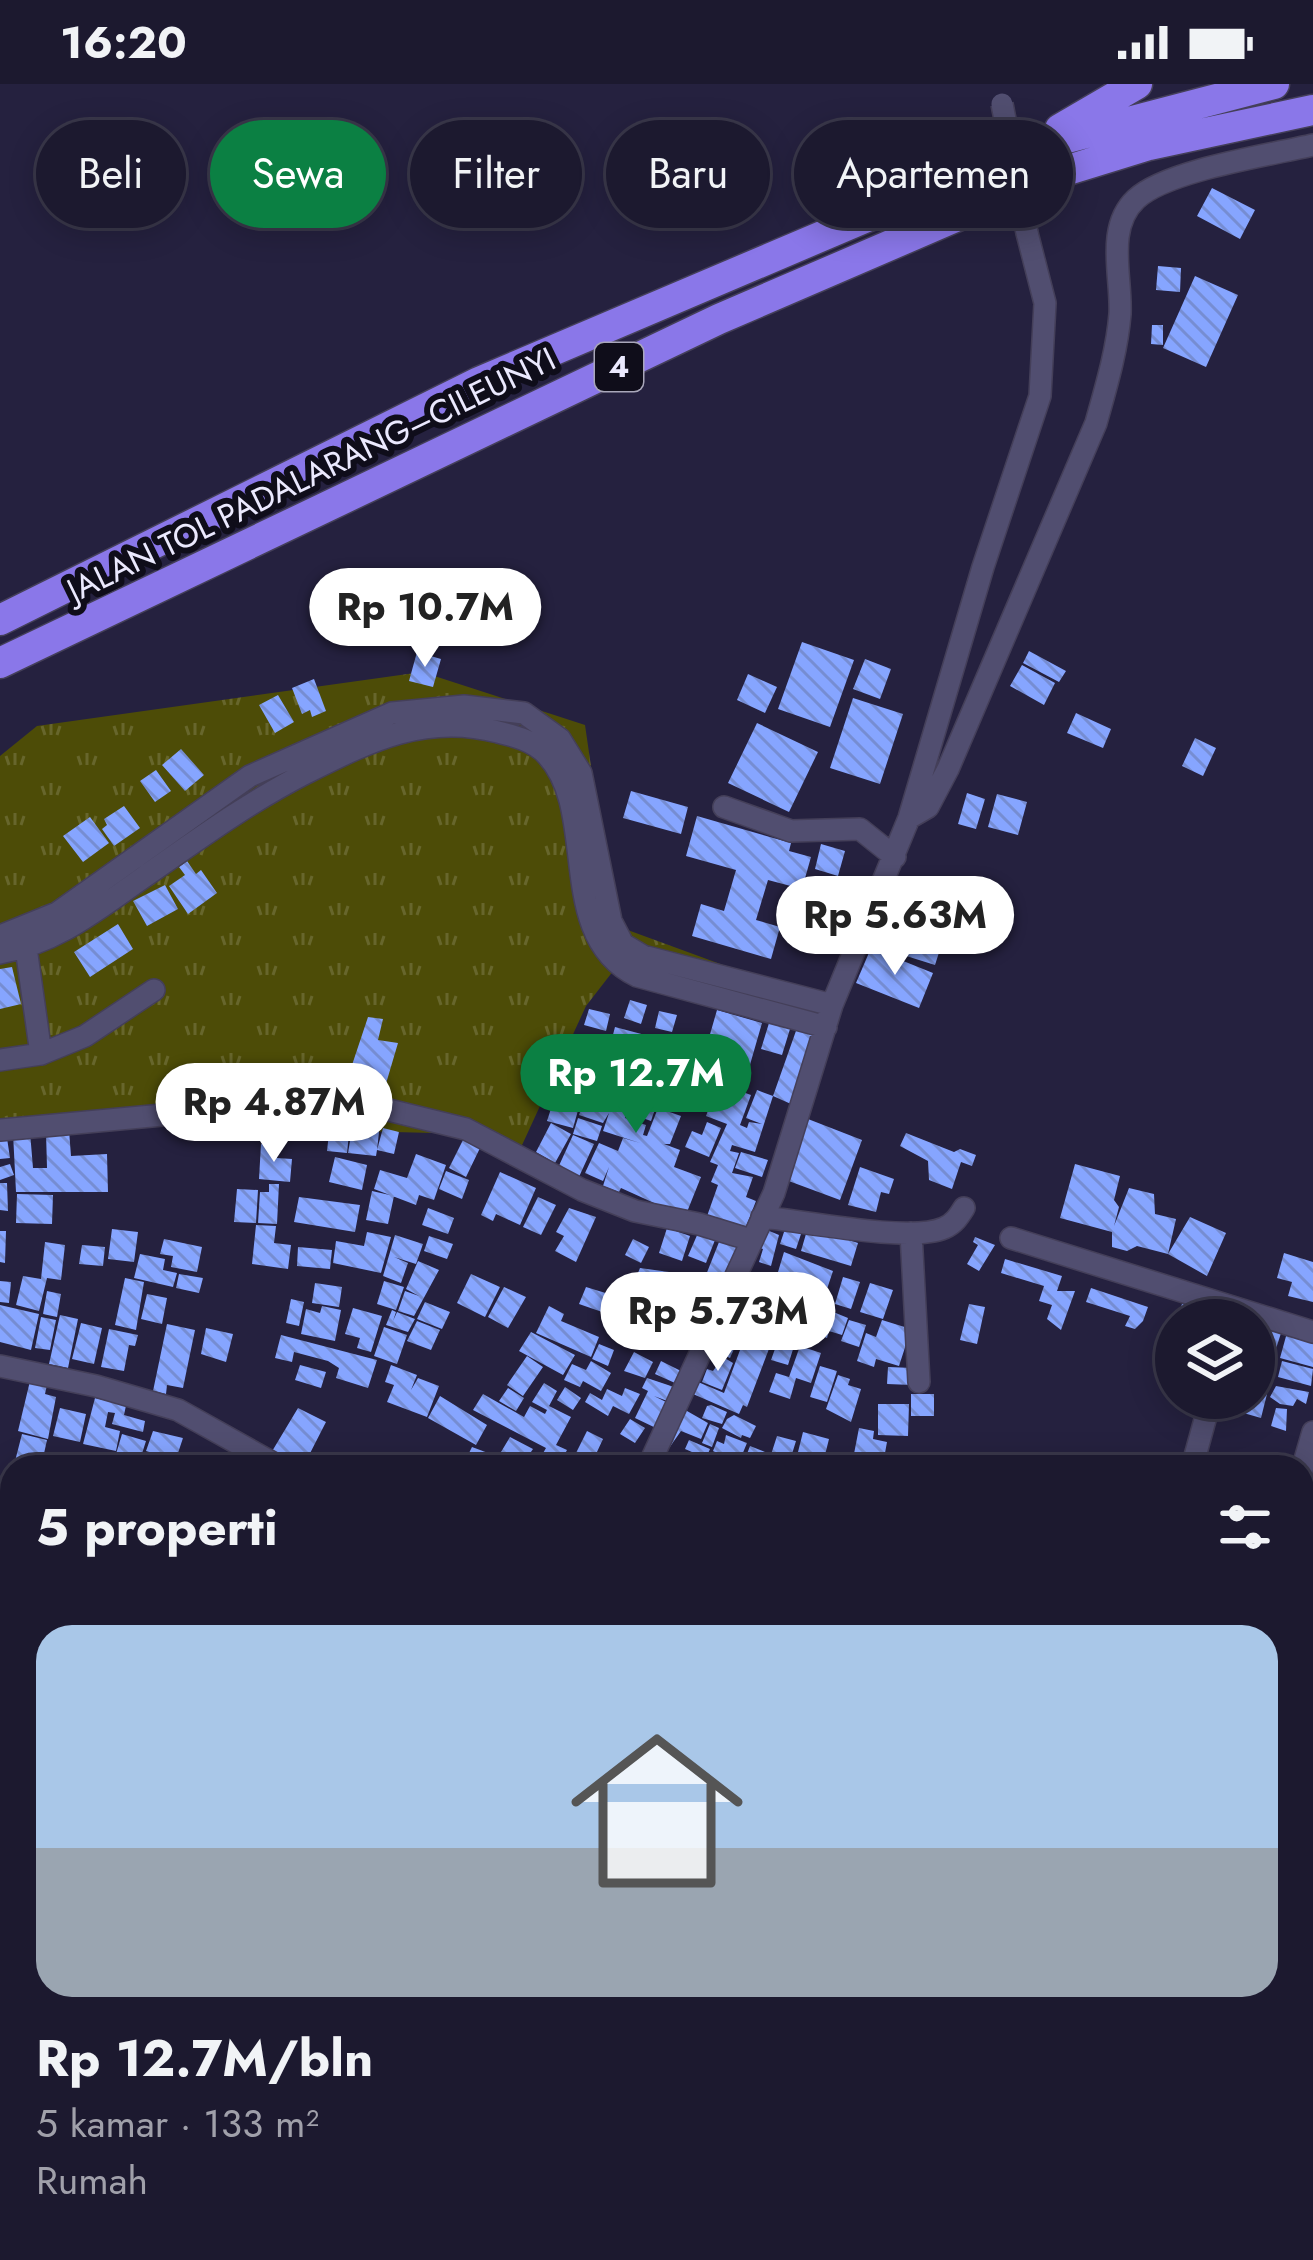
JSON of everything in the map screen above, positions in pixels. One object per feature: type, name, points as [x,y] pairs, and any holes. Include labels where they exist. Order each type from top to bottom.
[{"type":"highway","points":[[1073,122],[1137,84]]},
{"type":"highway","name":"4","points":[[1073,137],[1274,84]]},
{"type":"highway","name":"4","points":[[1257,119],[1313,100]]},
{"type":"highway","points":[[1257,119],[1313,110]]},
{"type":"highway","name":"JALAN TOL PADALARANG–CILEUNYI","points":[[0,663],[718,319],[1055,174],[1257,119]]},
{"type":"highway","name":"JALAN TOL PADALARANG–CILEUNYI","points":[[0,620],[478,382],[841,228]]},
{"type":"street","points":[[653,1455],[774,1193],[829,1016],[909,818],[983,567],[1040,396],[1046,303],[1000,94]]},
{"type":"street","points":[[909,818],[928,807],[948,769],[1096,423],[1118,331],[1118,239],[1135,199],[1190,174],[1313,145]]},
{"type":"street","points":[[0,937],[57,913],[250,776],[392,713],[464,706],[524,713],[560,739],[581,773],[611,921],[640,966]]},
{"type":"street","points":[[0,953],[57,938],[279,787],[370,741],[464,723],[522,738],[548,756],[566,790],[590,920],[617,966],[640,966],[829,1016]]},
{"type":"street","points":[[724,807],[791,831],[860,829],[895,857]]},
{"type":"street","points":[[26,948],[41,1054]]},
{"type":"street","points":[[0,1060],[41,1054],[85,1036],[154,990]]},
{"type":"street","points":[[0,1130],[323,1103],[364,1105],[466,1129],[595,1196],[751,1240]]},
{"type":"street","points":[[762,1217],[911,1233],[941,1230],[955,1222],[964,1208]]},
{"type":"street","points":[[911,1233],[919,1382]]},
{"type":"street","points":[[1011,1238],[1187,1299]]},
{"type":"street","points":[[1275,1324],[1313,1332]]},
{"type":"street","points":[[0,1366],[96,1385],[178,1410],[259,1455]]},
{"type":"street","points":[[1195,1455],[1205,1419]]},
{"type":"green space","points":[[422,672],[585,725],[614,925],[832,1005],[826,1027],[617,966],[586,1006],[517,1156],[474,1134],[79,1124],[0,1142],[0,756],[37,726]]},
{"type":"building","points":[[1212,188],[1255,210],[1240,239],[1197,216]]},
{"type":"building","points":[[1158,266],[1181,268],[1180,292],[1156,290]]},
{"type":"building","points":[[1195,276],[1238,295],[1206,367],[1163,348]]},
{"type":"building","points":[[1152,325],[1163,325],[1163,345],[1151,344]]},
{"type":"building","points":[[802,642],[854,660],[830,727],[778,709]]},
{"type":"building","points":[[1029,651],[1066,671],[1059,682],[1023,663]]},
{"type":"building","points":[[417,652],[441,659],[433,687],[409,681]]},
{"type":"building","points":[[865,659],[891,669],[880,699],[853,689]]},
{"type":"building","points":[[1022,665],[1055,683],[1044,705],[1010,686]]},
{"type":"building","points":[[748,674],[777,687],[765,713],[737,700]]},
{"type":"building","points":[[314,679],[326,711],[312,717],[310,710],[302,714],[292,688]]},
{"type":"building","points":[[278,695],[294,722],[275,733],[259,705]]},
{"type":"building","points":[[853,698],[903,714],[880,784],[830,768]]},
{"type":"building","points":[[1076,713],[1111,729],[1103,748],[1067,733]]},
{"type":"building","points":[[757,723],[818,752],[789,812],[728,783]]},
{"type":"building","points":[[1195,738],[1216,748],[1203,776],[1182,766]]},
{"type":"building","points":[[181,749],[204,775],[185,791],[162,765]]},
{"type":"building","points":[[156,770],[171,791],[155,802],[140,781]]},
{"type":"building","points":[[631,791],[688,807],[681,834],[623,818]]},
{"type":"building","points":[[967,793],[985,799],[976,829],[958,824]]},
{"type":"building","points":[[997,794],[1027,802],[1018,835],[988,827]]},
{"type":"building","points":[[124,806],[140,828],[114,846],[102,829],[107,825],[104,819]]},
{"type":"building","points":[[697,816],[791,843],[789,851],[811,857],[802,889],[768,880],[756,920],[780,927],[771,959],[692,936],[701,904],[724,911],[736,870],[686,856]]},
{"type":"building","points":[[90,817],[109,843],[83,862],[63,836]]},
{"type":"building","points":[[821,844],[845,851],[838,876],[815,869]]},
{"type":"building","points":[[187,861],[196,874],[201,870],[217,893],[188,914],[169,886],[185,875],[179,867]]},
{"type":"building","points":[[165,885],[178,909],[147,926],[133,901]]},
{"type":"building","points":[[806,900],[851,913],[841,947],[796,934]]},
{"type":"building","points":[[118,924],[133,949],[90,977],[74,952]]},
{"type":"building","points":[[913,927],[944,937],[935,965],[903,955]]},
{"type":"building","points":[[871,948],[933,973],[919,1008],[856,983]]},
{"type":"building","points":[[12,967],[21,1004],[0,1009],[0,969]]},
{"type":"building","points":[[630,1000],[647,1005],[641,1024],[624,1018]]},
{"type":"building","points":[[589,1009],[610,1014],[606,1031],[584,1025]]},
{"type":"building","points":[[717,1010],[762,1023],[743,1089],[698,1076]]},
{"type":"building","points":[[659,1011],[677,1015],[672,1032],[655,1028]]},
{"type":"building","points":[[368,1017],[383,1019],[378,1040],[398,1043],[385,1087],[348,1077]]},
{"type":"building","points":[[769,1023],[790,1029],[782,1055],[761,1049]]},
{"type":"building","points":[[615,1027],[649,1036],[643,1059],[609,1050]]},
{"type":"building","points":[[797,1028],[817,1036],[791,1104],[773,1096]]},
{"type":"building","points":[[575,1041],[597,1048],[589,1070],[567,1063]]},
{"type":"building","points":[[598,1049],[675,1071],[671,1085],[624,1071],[639,1078],[625,1118],[646,1125],[643,1135],[647,1136],[658,1108],[681,1116],[670,1144],[664,1144],[680,1150],[674,1167],[701,1177],[685,1217],[621,1188],[619,1192],[603,1186],[609,1167],[603,1181],[585,1173],[599,1143],[618,1151],[623,1138],[640,1143],[603,1131],[609,1113],[603,1123],[579,1115],[585,1097],[603,1100],[582,1092],[589,1072],[610,1079],[611,1075],[591,1069]]},
{"type":"building","points":[[723,1085],[751,1095],[740,1125],[747,1128],[749,1122],[762,1124],[746,1118],[757,1090],[773,1096],[755,1152],[732,1145],[730,1151],[739,1153],[732,1173],[753,1177],[746,1197],[756,1201],[745,1229],[706,1219],[718,1185],[711,1182],[718,1165],[710,1162],[727,1124],[706,1116]]},
{"type":"building","points":[[645,1088],[661,1091],[651,1121],[634,1115]]},
{"type":"building","points":[[556,1093],[581,1100],[573,1128],[547,1121]]},
{"type":"building","points":[[259,1116],[285,1119],[283,1140],[257,1138]]},
{"type":"building","points":[[578,1118],[602,1126],[597,1141],[573,1134]]},
{"type":"building","points":[[808,1119],[862,1140],[840,1200],[786,1180]]},
{"type":"building","points":[[362,1121],[380,1123],[376,1156],[348,1153],[351,1135],[360,1136]]},
{"type":"building","points":[[707,1122],[721,1128],[709,1157],[685,1147],[692,1131],[702,1135]]},
{"type":"building","points":[[551,1123],[571,1134],[555,1163],[536,1152]]},
{"type":"building","points":[[383,1128],[399,1132],[394,1154],[377,1150]]},
{"type":"building","points":[[69,1130],[71,1156],[107,1154],[108,1192],[16,1192],[13,1133],[30,1132],[33,1168],[47,1168],[46,1132]]},
{"type":"building","points":[[329,1133],[349,1134],[347,1153],[327,1151]]},
{"type":"building","points":[[906,1133],[954,1152],[960,1149],[976,1155],[972,1166],[961,1162],[952,1189],[929,1180],[928,1161],[900,1146]]},
{"type":"building","points":[[573,1135],[594,1144],[578,1179],[557,1170]]},
{"type":"building","points":[[0,1138],[7,1138],[10,1158],[0,1159]]},
{"type":"building","points":[[463,1140],[480,1148],[466,1177],[449,1168]]},
{"type":"building","points":[[261,1144],[277,1145],[277,1158],[292,1159],[290,1182],[259,1179]]},
{"type":"building","points":[[741,1152],[768,1160],[762,1177],[735,1168]]},
{"type":"building","points":[[416,1154],[446,1165],[434,1200],[419,1195],[416,1205],[374,1189],[380,1170],[407,1178]]},
{"type":"building","points":[[335,1157],[367,1165],[362,1190],[329,1182]]},
{"type":"building","points":[[10,1164],[14,1175],[0,1180],[0,1167]]},
{"type":"building","points":[[1075,1164],[1120,1176],[1114,1226],[1129,1188],[1154,1194],[1155,1214],[1176,1219],[1168,1254],[1137,1246],[1127,1251],[1112,1247],[1112,1232],[1060,1218]]},
{"type":"building","points":[[860,1167],[894,1179],[889,1194],[881,1192],[876,1212],[848,1205]]},
{"type":"building","points":[[446,1171],[469,1180],[462,1199],[439,1189]]},
{"type":"building","points":[[500,1172],[536,1188],[520,1225],[496,1214],[493,1221],[481,1215]]},
{"type":"building","points":[[0,1183],[7,1183],[8,1211],[0,1210]]},
{"type":"building","points":[[269,1184],[279,1184],[277,1224],[258,1223],[260,1192],[269,1192]]},
{"type":"building","points":[[237,1189],[258,1190],[256,1223],[234,1222]]},
{"type":"building","points":[[372,1191],[394,1196],[388,1224],[366,1220]]},
{"type":"building","points":[[17,1194],[53,1195],[52,1224],[16,1223]]},
{"type":"building","points":[[299,1197],[360,1205],[355,1232],[294,1222]]},
{"type":"building","points":[[538,1197],[556,1205],[541,1235],[523,1227]]},
{"type":"building","points":[[428,1208],[454,1218],[448,1234],[422,1225]]},
{"type":"building","points":[[569,1208],[596,1217],[576,1262],[555,1251],[564,1236],[556,1232]]},
{"type":"building","points":[[1190,1217],[1226,1233],[1207,1276],[1168,1254]]},
{"type":"building","points":[[787,1223],[803,1228],[796,1249],[780,1244]]},
{"type":"building","points":[[256,1225],[276,1226],[274,1243],[291,1245],[288,1269],[252,1264]]},
{"type":"building","points":[[808,1227],[858,1243],[851,1266],[801,1251]]},
{"type":"building","points":[[667,1228],[690,1236],[682,1261],[659,1253]]},
{"type":"building","points":[[762,1228],[779,1235],[771,1266],[759,1262],[763,1249],[754,1246]]},
{"type":"building","points":[[112,1229],[138,1232],[134,1262],[108,1259]]},
{"type":"building","points":[[0,1231],[6,1231],[5,1263],[0,1262]]},
{"type":"building","points":[[367,1232],[391,1237],[381,1273],[333,1263],[336,1241],[364,1246]]},
{"type":"building","points":[[698,1233],[715,1240],[706,1263],[688,1256]]},
{"type":"building","points":[[395,1235],[423,1244],[416,1264],[394,1257],[408,1263],[401,1283],[383,1276]]},
{"type":"building","points":[[429,1236],[453,1244],[447,1259],[424,1251]]},
{"type":"building","points":[[721,1237],[740,1244],[725,1282],[706,1275]]},
{"type":"building","points":[[975,1237],[995,1245],[979,1271],[967,1264],[978,1245],[973,1242]]},
{"type":"building","points":[[164,1239],[202,1247],[197,1272],[171,1267],[173,1256],[160,1254]]},
{"type":"building","points":[[633,1239],[649,1247],[641,1263],[625,1255]]},
{"type":"building","points":[[45,1242],[65,1245],[61,1280],[47,1278],[39,1311],[16,1305],[23,1276],[41,1279]]},
{"type":"building","points":[[82,1245],[105,1247],[103,1266],[79,1264]]},
{"type":"building","points":[[298,1247],[332,1250],[330,1269],[297,1266]]},
{"type":"building","points":[[784,1252],[833,1271],[824,1298],[789,1287],[792,1276],[778,1272]]},
{"type":"building","points":[[1284,1253],[1313,1262],[1313,1302],[1288,1296],[1292,1282],[1277,1278]]},
{"type":"building","points":[[140,1254],[165,1259],[163,1270],[177,1273],[173,1287],[134,1278]]},
{"type":"building","points":[[1005,1259],[1062,1276],[1057,1291],[1075,1291],[1061,1330],[1047,1319],[1052,1305],[1039,1301],[1044,1286],[1001,1273]]},
{"type":"building","points":[[418,1261],[439,1270],[414,1316],[398,1311],[405,1291],[419,1296],[406,1289]]},
{"type":"building","points":[[640,1268],[669,1272],[653,1308],[628,1297]]},
{"type":"building","points":[[179,1274],[203,1278],[199,1293],[176,1288]]},
{"type":"building","points":[[471,1274],[500,1287],[485,1317],[457,1303]]},
{"type":"building","points":[[743,1277],[789,1296],[747,1407],[743,1405],[739,1414],[693,1394],[698,1382],[724,1393],[743,1342],[719,1332]]},
{"type":"building","points":[[843,1277],[860,1282],[851,1309],[835,1304]]},
{"type":"building","points":[[125,1278],[144,1282],[136,1330],[115,1325]]},
{"type":"building","points":[[685,1278],[709,1286],[697,1323],[657,1310],[667,1280],[682,1285]]},
{"type":"building","points":[[0,1281],[11,1282],[9,1303],[0,1302]]},
{"type":"building","points":[[384,1281],[404,1287],[396,1310],[377,1304]]},
{"type":"building","points":[[315,1283],[342,1287],[339,1307],[312,1303]]},
{"type":"building","points":[[870,1283],[893,1290],[883,1319],[860,1312]]},
{"type":"building","points":[[504,1287],[526,1297],[508,1328],[488,1317]]},
{"type":"building","points":[[586,1287],[612,1295],[605,1313],[579,1304]]},
{"type":"building","points":[[1091,1288],[1148,1307],[1143,1321],[1135,1329],[1125,1326],[1130,1316],[1086,1302]]},
{"type":"building","points":[[47,1291],[61,1294],[57,1317],[43,1314]]},
{"type":"building","points":[[147,1294],[167,1298],[162,1324],[141,1319]]},
{"type":"building","points":[[793,1296],[814,1302],[803,1333],[783,1326]]},
{"type":"building","points":[[291,1299],[304,1302],[299,1326],[286,1323]]},
{"type":"building","points":[[425,1302],[450,1312],[442,1329],[417,1319]]},
{"type":"building","points":[[969,1304],[985,1307],[977,1344],[960,1340]]},
{"type":"building","points":[[0,1305],[39,1314],[31,1350],[0,1342]]},
{"type":"building","points":[[322,1306],[341,1310],[335,1341],[301,1334],[306,1309],[320,1313]]},
{"type":"building","points":[[549,1306],[564,1314],[561,1321],[599,1337],[591,1357],[536,1333]]},
{"type":"building","points":[[821,1307],[848,1318],[842,1335],[829,1331],[827,1338],[813,1333]]},
{"type":"building","points":[[353,1308],[382,1316],[371,1352],[357,1348],[360,1338],[345,1334]]},
{"type":"building","points":[[392,1310],[396,1312],[393,1321],[397,1312],[415,1319],[408,1332],[386,1325]]},
{"type":"building","points":[[60,1315],[78,1319],[68,1368],[49,1364]]},
{"type":"building","points":[[41,1317],[56,1320],[50,1350],[35,1348]]},
{"type":"building","points":[[849,1320],[866,1325],[859,1347],[841,1341]]},
{"type":"building","points":[[882,1320],[911,1329],[899,1366],[876,1359],[874,1367],[857,1361],[866,1333],[876,1337]]},
{"type":"building","points":[[417,1321],[440,1330],[431,1350],[407,1341]]},
{"type":"building","points":[[81,1323],[102,1328],[94,1364],[72,1359]]},
{"type":"building","points":[[167,1324],[195,1330],[183,1388],[167,1385],[166,1394],[153,1391]]},
{"type":"building","points":[[384,1327],[407,1335],[397,1364],[374,1356]]},
{"type":"building","points":[[206,1328],[233,1334],[226,1362],[201,1354]]},
{"type":"building","points":[[109,1329],[138,1335],[135,1346],[129,1345],[124,1371],[101,1367]]},
{"type":"building","points":[[1288,1329],[1313,1336],[1313,1367],[1280,1358]]},
{"type":"building","points":[[531,1332],[575,1355],[563,1375],[519,1351]]},
{"type":"building","points":[[719,1334],[737,1342],[730,1358],[712,1350]]},
{"type":"building","points":[[281,1335],[377,1360],[368,1388],[336,1378],[339,1368],[328,1361],[294,1352],[292,1362],[275,1358]]},
{"type":"building","points":[[780,1335],[796,1340],[788,1365],[771,1360]]},
{"type":"building","points":[[599,1344],[614,1350],[608,1366],[592,1359]]},
{"type":"building","points":[[800,1346],[821,1353],[811,1383],[796,1378],[790,1399],[769,1392],[776,1373],[789,1377]]},
{"type":"building","points":[[634,1352],[653,1362],[645,1378],[624,1371]]},
{"type":"building","points":[[527,1356],[543,1367],[523,1396],[507,1385]]},
{"type":"building","points":[[723,1357],[733,1363],[722,1390],[702,1382],[707,1369],[713,1371]]},
{"type":"building","points":[[591,1361],[611,1373],[601,1391],[583,1381],[580,1387],[564,1380],[572,1364],[586,1370]]},
{"type":"building","points":[[661,1361],[681,1371],[675,1383],[655,1374]]},
{"type":"building","points":[[1282,1361],[1313,1369],[1311,1386],[1278,1377]]},
{"type":"building","points":[[300,1365],[326,1372],[321,1388],[295,1380]]},
{"type":"building","points":[[391,1365],[417,1375],[411,1390],[418,1378],[439,1386],[427,1417],[387,1402],[394,1385],[385,1382]]},
{"type":"building","points":[[820,1366],[837,1371],[827,1402],[810,1397]]},
{"type":"building","points":[[888,1367],[913,1368],[912,1385],[887,1384]]},
{"type":"building","points":[[838,1375],[861,1389],[851,1422],[826,1409]]},
{"type":"building","points":[[647,1378],[677,1388],[670,1402],[654,1396],[670,1404],[658,1429],[635,1418],[648,1391],[642,1388]]},
{"type":"building","points":[[30,1381],[47,1385],[45,1394],[56,1397],[48,1439],[18,1431]]},
{"type":"building","points":[[544,1383],[557,1391],[549,1406],[571,1417],[556,1445],[567,1450],[564,1455],[542,1455],[546,1448],[473,1410],[483,1394],[524,1417],[530,1406],[545,1414],[547,1410],[532,1402]]},
{"type":"building","points":[[565,1387],[581,1398],[573,1410],[557,1400]]},
{"type":"building","points":[[508,1388],[524,1398],[516,1411],[499,1401]]},
{"type":"building","points":[[625,1388],[640,1394],[629,1414],[613,1406],[608,1416],[585,1402],[590,1393],[602,1400],[607,1389],[622,1396]]},
{"type":"building","points":[[1275,1388],[1309,1392],[1306,1404],[1297,1399],[1293,1406],[1280,1404],[1275,1400]]},
{"type":"building","points":[[114,1393],[128,1396],[124,1415],[145,1421],[143,1432],[112,1424],[115,1413],[108,1412],[105,1427],[120,1431],[116,1451],[83,1444],[95,1398],[112,1402]]},
{"type":"building","points":[[911,1394],[934,1394],[934,1416],[911,1416]]},
{"type":"building","points":[[440,1396],[487,1425],[476,1445],[428,1418]]},
{"type":"building","points":[[878,1404],[909,1404],[908,1436],[878,1435]]},
{"type":"building","points":[[711,1405],[727,1412],[722,1424],[702,1418]]},
{"type":"building","points":[[680,1407],[708,1423],[701,1439],[681,1431],[667,1451],[656,1446]]},
{"type":"building","points":[[60,1408],[86,1414],[80,1442],[53,1436]]},
{"type":"building","points":[[298,1408],[326,1422],[309,1455],[271,1453]]},
{"type":"building","points":[[1287,1409],[1286,1431],[1271,1426],[1275,1412]]},
{"type":"building","points":[[734,1415],[756,1426],[750,1438],[722,1428]]},
{"type":"building","points":[[630,1419],[645,1428],[635,1443],[620,1434]]},
{"type":"building","points":[[710,1424],[719,1428],[712,1447],[702,1443]]},
{"type":"building","points":[[859,1428],[874,1431],[873,1439],[887,1442],[885,1455],[854,1455]]},
{"type":"building","points":[[153,1431],[183,1438],[177,1455],[146,1451]]},
{"type":"building","points":[[587,1431],[603,1439],[596,1455],[575,1455]]},
{"type":"building","points":[[803,1432],[829,1439],[825,1455],[797,1455]]},
{"type":"building","points":[[22,1434],[47,1440],[44,1455],[17,1455]]},
{"type":"building","points":[[122,1434],[146,1441],[142,1455],[116,1454]]},
{"type":"building","points":[[726,1435],[747,1443],[742,1455],[713,1451],[717,1441],[724,1444]]},
{"type":"building","points":[[777,1436],[796,1441],[792,1455],[771,1455]]},
{"type":"building","points":[[510,1437],[533,1449],[529,1455],[501,1452]]},
{"type":"building","points":[[689,1440],[710,1449],[707,1455],[699,1455],[685,1449]]},
{"type":"building","points":[[750,1446],[765,1452],[765,1455],[747,1455]]},
{"type":"building","points":[[472,1447],[494,1455],[468,1455]]}]
